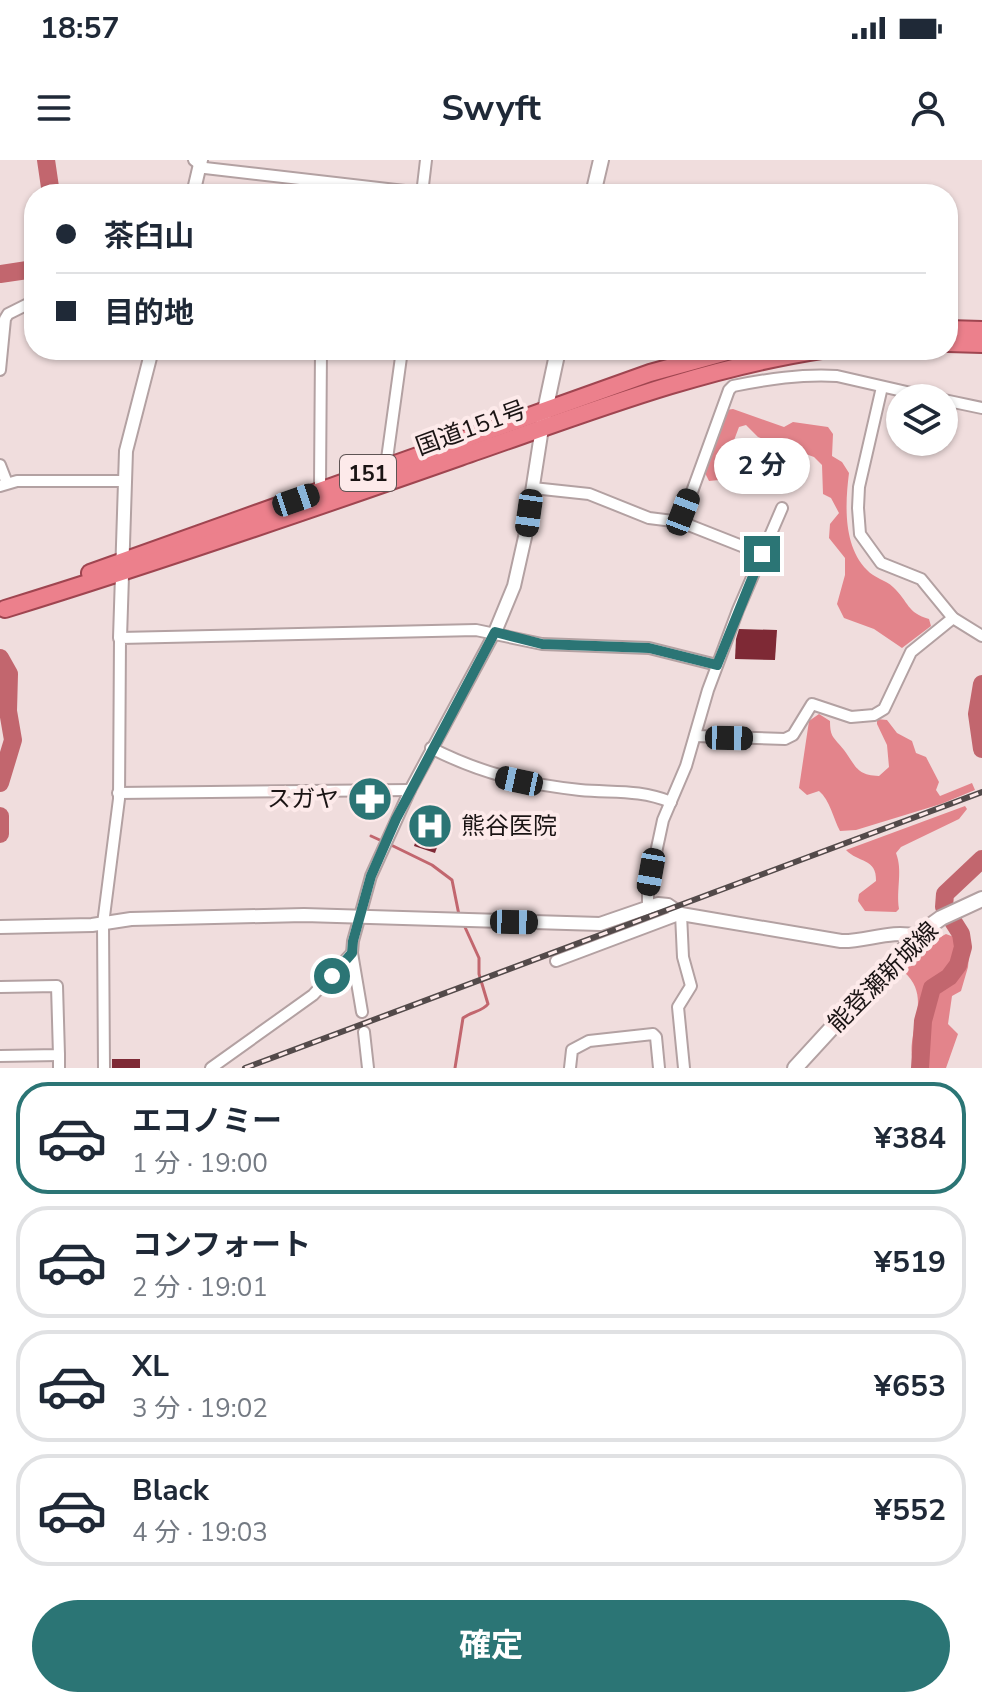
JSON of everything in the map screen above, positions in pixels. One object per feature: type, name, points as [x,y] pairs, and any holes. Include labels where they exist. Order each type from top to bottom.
[{"type":"highway","points":[[958,329],[982,330]]},
{"type":"highway","points":[[958,343],[982,344]]},
{"type":"highway","name":"国道151号","points":[[122,566],[543,420],[650,373],[697,360]]},
{"type":"highway","name":"国道151号","points":[[2,610],[386,466],[768,360]]},
{"type":"main road","points":[[595,184],[601,160]]},
{"type":"main road","points":[[543,420],[556,360]]},
{"type":"main road","name":"能登瀬新城線","points":[[795,1068],[916,936],[957,909],[982,899]]},
{"type":"street","points":[[423,184],[426,160]]},
{"type":"street","points":[[198,162],[205,168],[339,184]]},
{"type":"street","points":[[195,184],[198,162]]},
{"type":"street","points":[[0,370],[5,319],[8,314],[24,306]]},
{"type":"street","points":[[104,1068],[103,924],[118,793],[124,481],[131,427],[149,360]]},
{"type":"street","points":[[321,360],[320,484],[325,490]]},
{"type":"street","points":[[386,466],[401,360]]},
{"type":"street","points":[[681,522],[733,386],[776,377],[821,375],[886,388]]},
{"type":"street","points":[[882,387],[859,487],[860,534],[881,563],[921,579],[953,618],[982,636]]},
{"type":"street","points":[[958,403],[982,408]]},
{"type":"street","points":[[362,1012],[352,953],[359,917],[385,841],[431,748],[495,632],[514,586],[543,420]]},
{"type":"street","points":[[0,465],[4,485],[124,481]]},
{"type":"street","points":[[533,488],[577,491],[649,518],[681,522],[762,554]]},
{"type":"street","points":[[648,905],[656,845],[717,665],[782,508]]},
{"type":"street","points":[[695,736],[785,739],[793,735],[812,704],[851,717],[874,715],[884,709],[911,652],[953,618]]},
{"type":"street","points":[[120,638],[476,630],[542,644],[649,648],[717,665]]},
{"type":"street","points":[[431,748],[491,775],[573,789],[640,792],[671,802]]},
{"type":"street","points":[[118,793],[410,790]]},
{"type":"street","points":[[0,927],[103,924],[131,919],[304,915],[600,924],[648,905],[668,905],[681,914],[841,941],[858,942],[905,933],[916,936]]},
{"type":"street","points":[[556,961],[681,914]]},
{"type":"street","points":[[681,914],[683,957],[691,986],[678,1007],[684,1068]]},
{"type":"street","points":[[211,1068],[313,995],[352,953]]},
{"type":"street","points":[[0,987],[57,986],[59,1068]]},
{"type":"street","points":[[364,1032],[368,1068]]},
{"type":"street","points":[[570,1068],[572,1050],[589,1041],[653,1034],[656,1037],[659,1068]]},
{"type":"street","points":[[0,1056],[59,1055]]},
{"type":"shaded area","points":[[733,409],[784,427],[793,422],[828,427],[833,434],[832,456],[842,462],[849,473],[848,524],[859,560],[870,573],[893,587],[912,610],[929,619],[931,626],[902,648],[874,629],[844,618],[837,604],[845,575],[845,558],[829,538],[830,524],[839,513],[831,498],[823,494],[822,465],[814,457],[758,437],[746,425],[739,427],[719,480],[709,481],[705,473],[726,410]]},
{"type":"shaded area","points":[[819,714],[830,721],[833,737],[857,769],[866,774],[879,776],[889,767],[887,745],[877,724],[877,719],[887,720],[897,733],[912,741],[916,753],[926,757],[939,782],[936,790],[940,796],[972,783],[975,790],[941,804],[856,830],[840,831],[823,795],[819,791],[807,795],[799,788],[809,721]]},
{"type":"shaded area","points":[[965,806],[967,809],[959,819],[901,847],[896,853],[899,909],[896,912],[865,911],[858,901],[859,894],[876,881],[875,874],[870,865],[846,850]]},
{"type":"shaded area","points":[[946,934],[970,943],[968,967],[961,991],[952,996],[948,1024],[958,1034],[946,1068],[915,1068],[912,1043],[917,994],[904,972],[922,950]]},
{"type":"building","points":[[739,629],[777,630],[775,660],[735,659]]},
{"type":"building","points":[[383,798],[383,805],[359,805],[359,799]]},
{"type":"building","points":[[425,813],[447,819],[435,853],[414,846]]},
{"type":"building","points":[[112,1059],[140,1059],[140,1068],[112,1068]]},
{"type":"waterway","points":[[46,160],[50,184]]},
{"type":"waterway","points":[[0,274],[24,270]]},
{"type":"waterway","points":[[0,658],[9,674],[8,711],[13,740],[0,783]]},
{"type":"waterway","points":[[982,684],[977,714],[982,749]]},
{"type":"waterway","points":[[0,816],[0,834]]},
{"type":"waterway","points":[[371,836],[382,841]]},
{"type":"waterway","points":[[389,844],[432,865],[452,880],[459,915]]},
{"type":"waterway","points":[[920,1068],[923,1021],[932,988],[949,977],[958,965],[963,947],[961,934],[944,907],[945,894],[982,859]]},
{"type":"waterway","points":[[455,1068],[463,1018],[488,1004],[479,974],[479,958],[464,925]]},
{"type":"railway","points":[[245,1068],[982,792]]},
{"type":"place","name":"スガヤ","points":[[370,799]]},
{"type":"place","name":"熊谷医院","points":[[430,826]]},
{"type":"route","points":[[332,976],[352,953],[371,876],[396,819],[495,632],[542,644],[649,648],[717,665],[762,554]]}]
